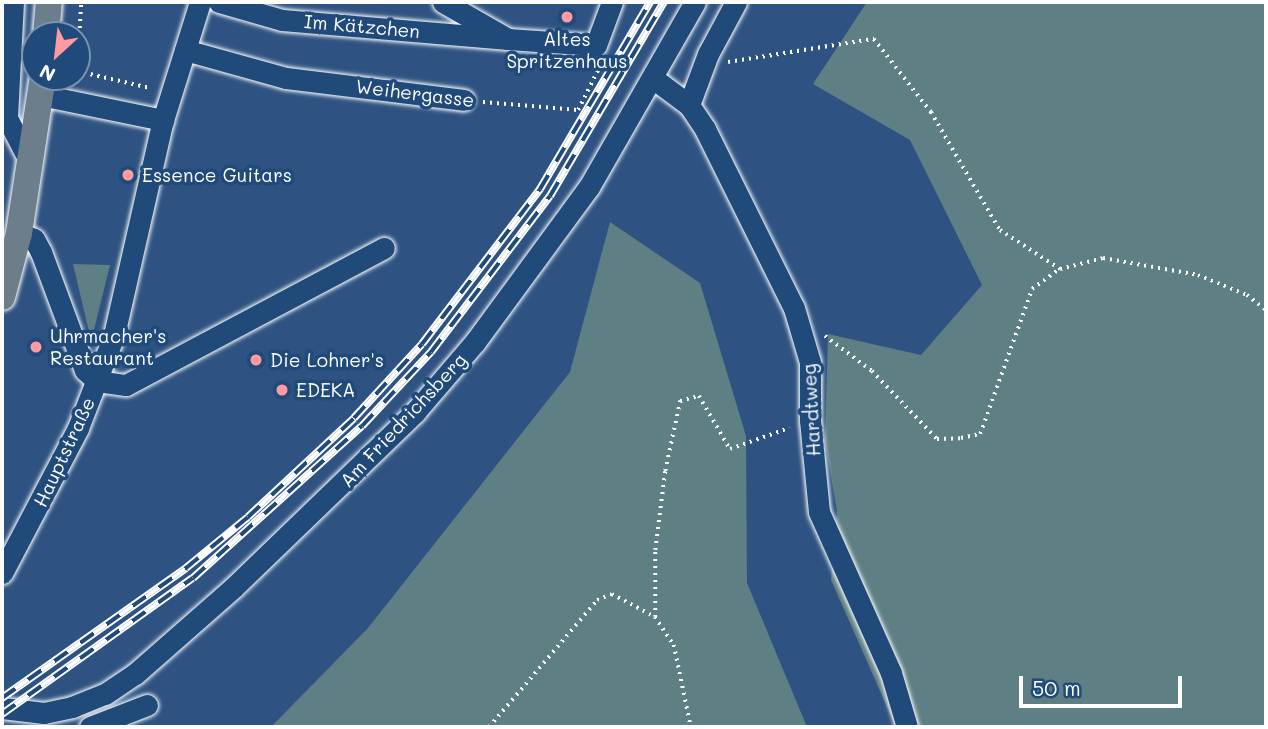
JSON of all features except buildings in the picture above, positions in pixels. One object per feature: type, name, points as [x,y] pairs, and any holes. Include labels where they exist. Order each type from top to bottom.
[{"type":"main road","points":[[47,21],[49,2]]},
{"type":"main road","points":[[2,297],[19,233],[41,91]]},
{"type":"street","points":[[13,2],[7,118],[31,164]]},
{"type":"street","name":"Hauptstraße","points":[[2,573],[55,475],[97,381],[114,335],[163,120],[200,2]]},
{"type":"street","name":"Im Kätzchen","points":[[219,2],[282,20],[596,45]]},
{"type":"street","points":[[443,2],[508,39]]},
{"type":"street","points":[[596,45],[612,2]]},
{"type":"street","name":"Am Friedrichsberg","points":[[2,709],[40,720],[105,694],[135,674],[264,559],[415,412],[541,257],[654,79],[695,2]]},
{"type":"street","points":[[689,105],[704,66],[736,2]]},
{"type":"street","name":"Weihergasse","points":[[185,50],[286,78],[464,100]]},
{"type":"street","name":"Hardtweg","points":[[654,79],[689,105],[794,308],[810,362],[810,420],[819,512],[891,673],[907,727]]},
{"type":"street","points":[[60,91],[163,120]]},
{"type":"street","points":[[19,233],[38,244],[74,349],[85,370],[97,381],[131,384],[384,248]]},
{"type":"street","points":[[90,727],[148,705]]},
{"type":"path","points":[[79,21],[80,2]]},
{"type":"path","points":[[704,66],[874,39],[931,112],[1000,230],[1060,269]]},
{"type":"path","name":"Weihergasse","points":[[464,100],[578,110],[601,65],[596,45]]},
{"type":"path","points":[[91,74],[172,93]]},
{"type":"path","points":[[823,334],[872,371],[937,439],[980,434],[1032,289],[1060,269],[1103,258],[1186,272],[1247,295],[1266,310]]},
{"type":"path","points":[[654,617],[658,524],[680,401],[699,396],[730,449],[810,420]]},
{"type":"path","points":[[489,727],[597,600],[612,594],[654,617],[674,645],[691,727]]},
{"type":"green space","points":[[867,2],[1266,2],[1266,727],[896,727],[831,580],[837,511],[825,442],[828,334],[921,355],[982,285],[910,140],[813,84]]},
{"type":"green space","points":[[610,222],[700,283],[746,436],[747,583],[807,727],[271,727],[368,628],[570,372]]},
{"type":"green space","points":[[73,264],[110,265],[93,334],[89,332]]},
{"type":"railway","points":[[2,698],[186,568],[248,517],[354,418],[422,344],[540,189],[650,2]]},
{"type":"railway","points":[[2,714],[193,578],[362,426],[431,352],[550,196],[664,2]]},
{"type":"place","name":"Altes Spritzenhaus","points":[[567,17]]},
{"type":"place","name":"Essence Guitars","points":[[128,175]]},
{"type":"place","name":"Uhrmacher's Restaurant","points":[[36,347]]},
{"type":"place","name":"Die Lohner's","points":[[256,360]]},
{"type":"place","name":"EDEKA","points":[[282,390]]}]
